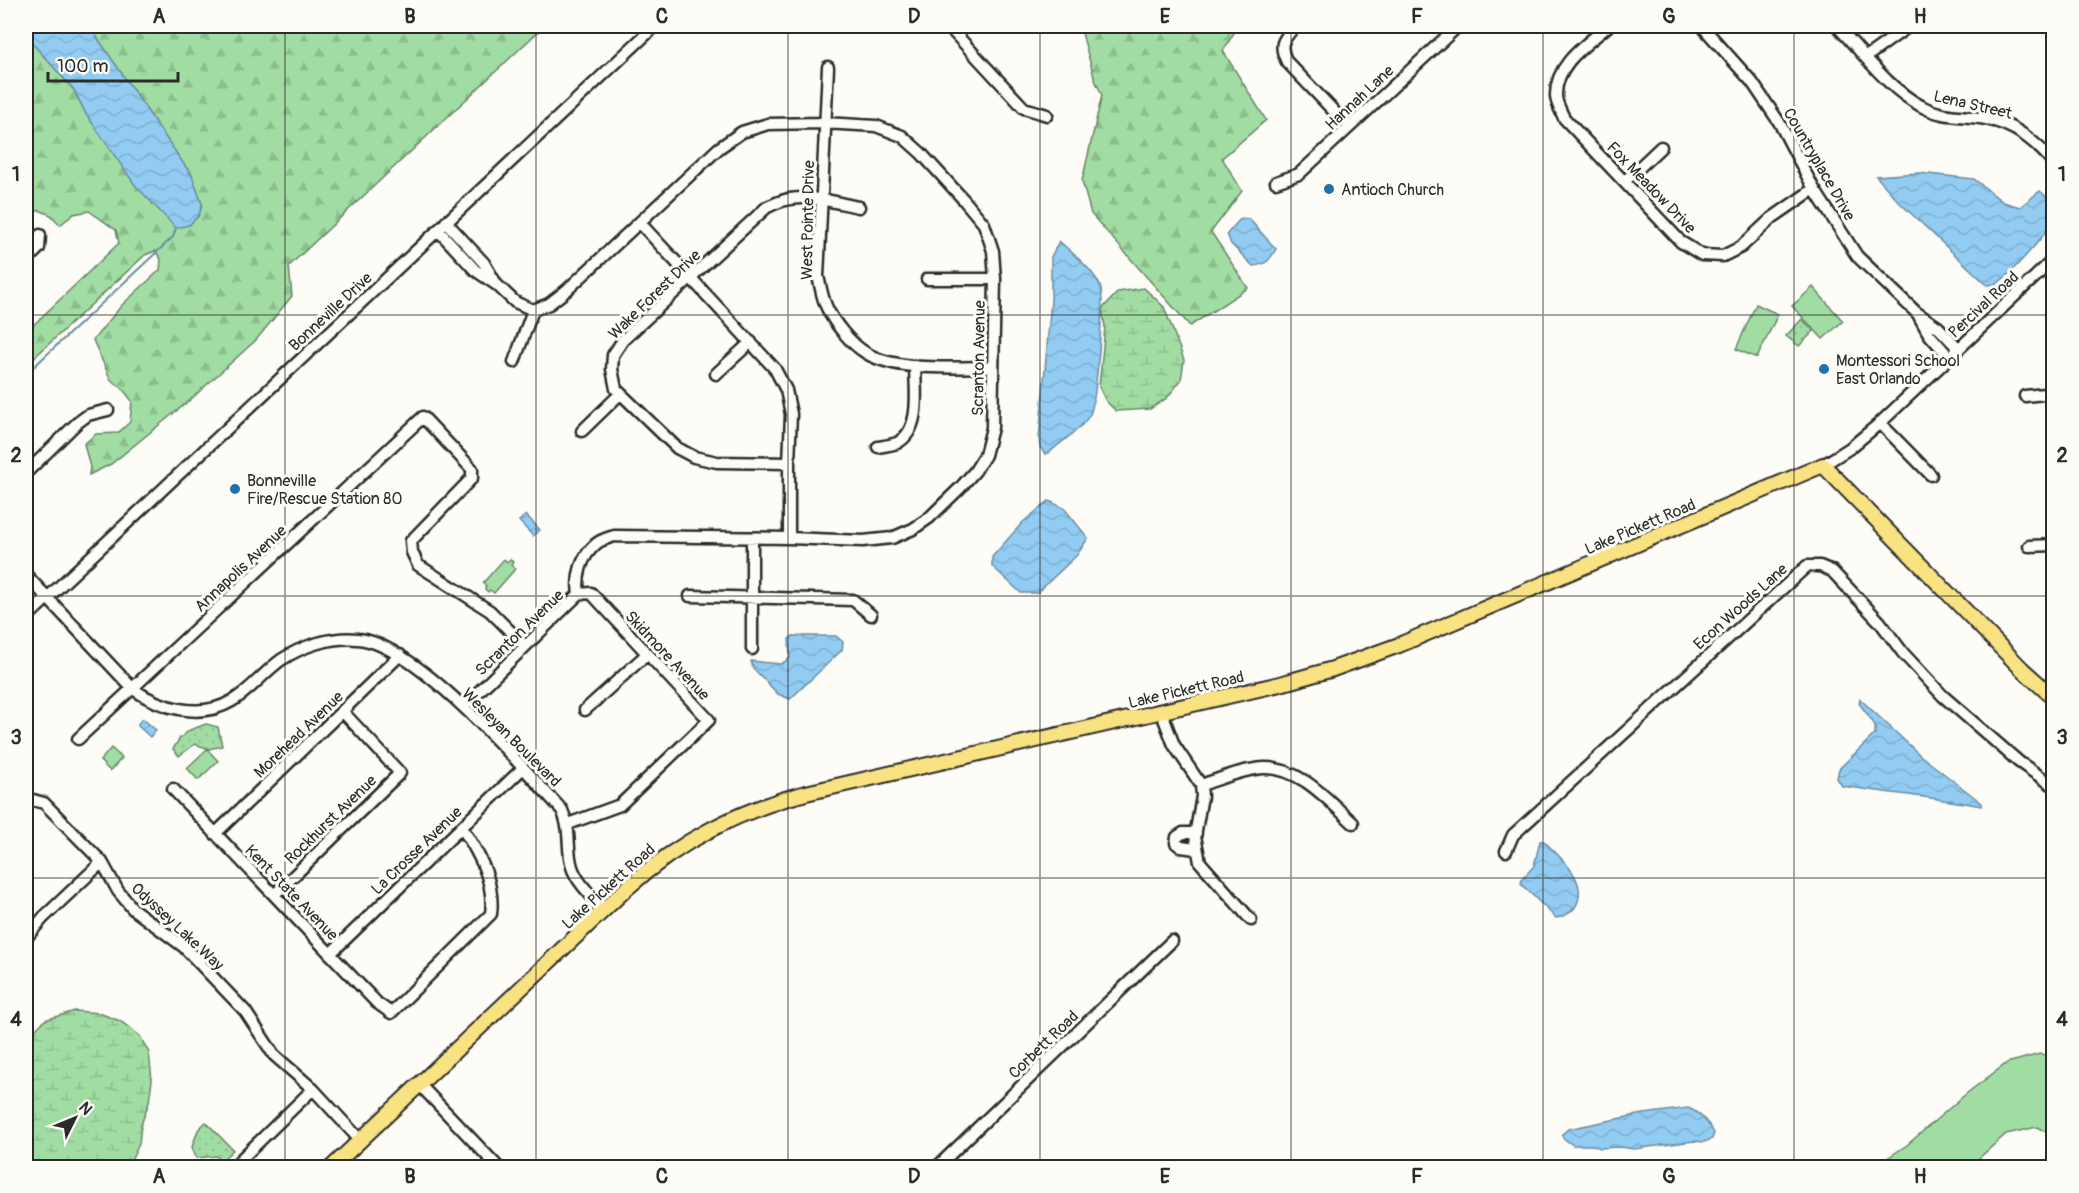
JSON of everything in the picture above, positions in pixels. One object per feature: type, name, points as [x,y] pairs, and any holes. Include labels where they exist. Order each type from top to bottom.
[{"type":"main road","points":[[1823,465],[2054,699]]},
{"type":"main road","name":"Lake Pickett Road","points":[[331,1167],[604,910],[668,854],[709,829],[754,808],[828,788],[1303,678],[1372,656],[1823,465]]},
{"type":"street","name":"Bonneville Drive","points":[[26,618],[655,26]]},
{"type":"street","points":[[948,26],[1024,108],[1047,115]]},
{"type":"street","points":[[1294,26],[1284,39],[1281,50],[1287,62],[1349,127]]},
{"type":"street","name":"Hannah Lane","points":[[1276,182],[1299,174],[1458,26]]},
{"type":"street","name":"Fox Meadow Drive","points":[[1608,26],[1568,62],[1558,79],[1555,98],[1564,118],[1681,242],[1702,255],[1723,256],[1741,247],[1772,218],[1815,189]]},
{"type":"street","name":"Countryplace Drive","points":[[1702,26],[1752,82],[1779,122],[1815,189],[1857,256],[1917,313],[1938,327],[1958,348]]},
{"type":"street","name":"Lena Street","points":[[1837,26],[1901,94],[1925,109],[1951,117],[1985,119],[2010,126],[2031,140],[2053,162]]},
{"type":"street","points":[[1866,57],[1909,26]]},
{"type":"street","name":"West Pointe Drive","points":[[828,67],[818,276],[826,307],[839,328],[866,353],[915,366],[993,367]]},
{"type":"street","name":"Scranton Avenue","points":[[464,706],[579,594],[580,565],[596,544],[614,536],[863,541],[892,538],[914,529],[929,518],[960,488],[985,455],[992,428],[995,279],[993,251],[984,224],[921,153],[902,136],[876,126],[824,123],[768,124],[742,132],[719,148],[640,224],[558,297],[549,304],[533,310]]},
{"type":"street","points":[[1625,181],[1661,147]]},
{"type":"street","name":"Wake Forest Drive","points":[[620,394],[616,389],[612,369],[613,355],[623,340],[767,207],[789,199],[822,200],[859,207]]},
{"type":"street","points":[[640,224],[775,369],[786,390],[791,414],[789,538]]},
{"type":"street","points":[[442,226],[484,263],[497,285],[515,302],[533,310],[514,362]]},
{"type":"street","points":[[26,261],[39,248],[40,235]]},
{"type":"street","name":"Percival Road","points":[[1823,465],[1850,448],[1880,423],[2054,259]]},
{"type":"street","points":[[927,279],[995,279]]},
{"type":"street","name":"Countryplace Drive","points":[[1917,313],[1929,334],[1948,357]]},
{"type":"street","points":[[716,374],[751,342]]},
{"type":"street","points":[[878,447],[896,443],[908,434],[915,414],[915,366]]},
{"type":"street","points":[[2025,396],[2054,393]]},
{"type":"street","points":[[582,431],[620,394],[677,448],[694,457],[717,462],[789,463]]},
{"type":"street","points":[[26,473],[77,423],[88,415],[108,410]]},
{"type":"street","name":"Annapolis Avenue","points":[[78,739],[423,417],[472,469],[471,478],[411,541],[412,552],[418,565],[490,611],[525,646]]},
{"type":"street","points":[[1880,423],[1931,475]]},
{"type":"street","points":[[752,538],[752,649]]},
{"type":"street","points":[[2029,546],[2054,545]]},
{"type":"street","name":"Econ Woods Lane","points":[[1506,851],[1514,835],[1807,566],[1820,566],[1832,571],[1880,622],[1903,653],[1943,696],[2019,762],[2052,781]]},
{"type":"street","name":"Wesleyan Boulevard","points":[[26,575],[133,689],[164,706],[192,711],[212,709],[231,702],[280,661],[305,647],[328,641],[359,639],[383,646],[400,655],[464,706],[562,810],[568,824],[572,868],[604,910]]},
{"type":"street","name":"Skidmore Avenue","points":[[568,824],[620,805],[709,720],[591,593],[579,594]]},
{"type":"street","points":[[690,596],[853,600],[871,615]]},
{"type":"street","points":[[585,710],[647,654]]},
{"type":"street","name":"Morehead Avenue","points":[[215,834],[400,655]]},
{"type":"street","points":[[1161,711],[1174,745],[1200,785],[1202,796],[1196,849],[1203,867],[1251,920]]},
{"type":"street","name":"Rockhurst Avenue","points":[[274,895],[400,773],[343,712]]},
{"type":"street","name":"La Crosse Avenue","points":[[330,954],[523,768]]},
{"type":"street","points":[[1200,785],[1264,768],[1289,773],[1313,787],[1353,823]]},
{"type":"street","name":"Kent State Avenue","points":[[173,789],[377,1003],[391,1013],[490,914],[493,900],[489,880],[476,849],[462,828]]},
{"type":"street","name":"Odyssey Lake Way","points":[[26,802],[33,800],[44,803],[102,862],[118,891],[133,909],[184,947],[245,1011],[274,1055],[313,1089],[360,1140]]},
{"type":"street","points":[[1196,833],[1183,833],[1176,840],[1178,846],[1196,849]]},
{"type":"street","points":[[26,938],[43,918],[102,862]]},
{"type":"street","name":"Corbett Road","points":[[936,1167],[1172,941]]},
{"type":"street","points":[[419,1084],[499,1167]]},
{"type":"street","points":[[232,1167],[313,1089]]},
{"type":"green space","points":[[92,26],[544,26],[289,266],[292,296],[256,340],[190,400],[111,464],[89,475],[90,467],[84,444],[96,434],[118,433],[130,422],[132,401],[122,388],[111,380],[93,340],[122,305],[160,270],[161,259],[155,251],[145,255],[26,365],[26,332],[119,243],[116,230],[89,211],[74,214],[60,225],[51,215],[39,210],[26,217],[26,36],[74,90],[86,114],[189,225],[199,215],[202,204],[192,176],[96,36]]},
{"type":"green space","points":[[1080,26],[1238,26],[1223,51],[1266,120],[1222,158],[1242,191],[1211,232],[1248,288],[1190,326],[1091,214],[1082,181],[1102,95],[1095,80]]},
{"type":"green space","points":[[1813,287],[1843,321],[1823,339],[1792,306]]},
{"type":"green space","points":[[1144,288],[1164,307],[1184,360],[1181,380],[1167,398],[1150,409],[1116,411],[1106,401],[1099,387],[1105,327],[1102,309],[1118,292]]},
{"type":"green space","points":[[1756,304],[1778,314],[1757,358],[1736,349]]},
{"type":"green space","points":[[1802,319],[1814,331],[1799,346],[1786,336]]},
{"type":"green space","points":[[504,559],[507,562],[510,559],[515,569],[494,593],[490,590],[488,592],[483,583]]},
{"type":"green space","points":[[206,724],[218,727],[222,746],[209,749],[195,744],[179,756],[173,749],[180,738],[190,730]]},
{"type":"green space","points":[[111,748],[122,758],[110,771],[100,761]]},
{"type":"green space","points":[[207,749],[218,761],[198,780],[187,768]]},
{"type":"green space","points":[[75,1011],[99,1013],[120,1021],[140,1036],[149,1053],[152,1080],[149,1102],[141,1125],[139,1144],[128,1167],[26,1167],[26,1039],[45,1020]]},
{"type":"green space","points":[[2040,1054],[2053,1056],[2053,1136],[2037,1127],[2006,1134],[1969,1167],[1874,1167],[1907,1145],[1967,1093],[2007,1063]]},
{"type":"green space","points":[[206,1122],[233,1150],[221,1161],[216,1156],[196,1158],[192,1147],[198,1130]]},
{"type":"water","points":[[26,26],[92,26],[96,36],[192,176],[202,204],[199,215],[189,225],[176,228],[135,185],[86,114],[74,90],[26,36]]},
{"type":"water","points":[[1919,173],[1974,179],[2003,202],[2020,207],[2040,191],[2051,202],[2054,218],[2028,253],[2009,273],[1996,284],[1987,285],[1899,202],[1876,176]]},
{"type":"water","points":[[1241,218],[1249,219],[1276,249],[1270,259],[1264,263],[1253,266],[1231,244],[1227,234]]},
{"type":"water","points":[[1059,241],[1083,263],[1099,283],[1102,298],[1100,332],[1095,392],[1090,414],[1077,429],[1045,454],[1040,447],[1039,439],[1051,300],[1051,257]]},
{"type":"water","points":[[1049,501],[1064,508],[1088,538],[1077,555],[1037,593],[1021,593],[992,566],[992,557],[1023,522]]},
{"type":"water","points":[[526,515],[540,530],[533,536],[519,521]]},
{"type":"water","points":[[793,636],[836,636],[843,642],[842,650],[790,699],[778,694],[752,667],[751,661],[781,664],[790,658],[789,639]]},
{"type":"water","points":[[1860,699],[1921,756],[1982,803],[1982,806],[1842,786],[1837,778],[1839,769],[1875,734],[1875,725],[1859,703]]},
{"type":"water","points":[[143,719],[156,730],[150,737],[138,726]]},
{"type":"water","points":[[1540,841],[1544,841],[1563,860],[1578,884],[1578,901],[1575,908],[1556,918],[1521,884],[1522,879],[1534,866]]},
{"type":"water","points":[[1688,1108],[1700,1115],[1709,1125],[1714,1133],[1712,1139],[1704,1142],[1694,1141],[1634,1149],[1600,1148],[1593,1145],[1573,1145],[1563,1138],[1562,1134],[1568,1129],[1637,1115]]},
{"type":"waterway","points":[[26,374],[173,237],[176,228]]},
{"type":"place","name":"Antioch Church","points":[[1329,189]]},
{"type":"place","name":"Montessori School East Orlando","points":[[1824,369]]},
{"type":"place","name":"Bonneville Fire/Rescue Station 80","points":[[235,489]]}]
